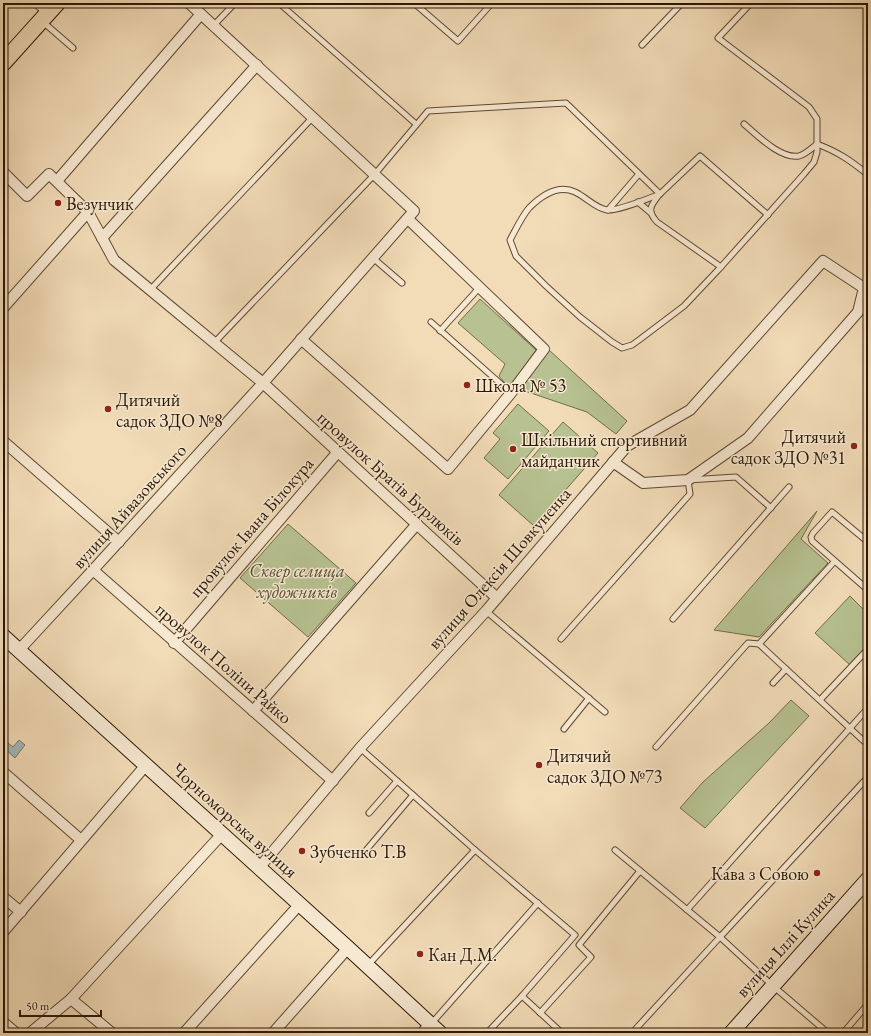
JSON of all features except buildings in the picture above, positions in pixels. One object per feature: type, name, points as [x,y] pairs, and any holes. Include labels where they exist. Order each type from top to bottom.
[{"type":"main road","points":[[3,62],[48,12]]},
{"type":"street","points":[[189,3],[375,174],[411,215],[480,287],[544,349],[511,393],[448,469],[302,340]]},
{"type":"street","points":[[57,182],[201,14]]},
{"type":"street","points":[[102,238],[257,65]]},
{"type":"street","points":[[3,172],[27,196],[49,174],[88,212],[114,260],[263,383]]},
{"type":"street","points":[[3,308],[88,212]]},
{"type":"street","name":"вулиця Айвазовського","points":[[19,650],[302,340],[411,215]]},
{"type":"street","name":"вулиця Олексія Шовкуненка","points":[[259,868],[360,748],[486,612],[627,446],[690,410],[823,261],[866,285]]},
{"type":"street","points":[[613,462],[643,483],[688,480],[748,438],[858,312],[866,285]]},
{"type":"street","name":"провулок Братів Бурлюків","points":[[263,383],[337,453],[497,598]]},
{"type":"street","points":[[3,441],[119,542]]},
{"type":"street","name":"провулок Івана Білокура","points":[[174,643],[337,453]]},
{"type":"street","points":[[253,711],[417,524]]},
{"type":"street","name":"провулок Поліни Райко","points":[[93,570],[174,643],[333,781]]},
{"type":"street","name":"Чорноморська вулиця","points":[[3,636],[348,948],[431,1030]]},
{"type":"street","points":[[3,932],[146,765]]},
{"type":"street","points":[[3,772],[81,840]]},
{"type":"street","points":[[30,1033],[71,999],[222,834]]},
{"type":"street","name":"вулиця Іллі Кулика","points":[[731,1033],[868,879]]},
{"type":"street","points":[[3,897],[21,912]]},
{"type":"street","points":[[184,1033],[299,905]]},
{"type":"street","points":[[273,1033],[348,948]]},
{"type":"street","points":[[71,999],[112,1033]]},
{"type":"street","points":[[3,1022],[16,1033]]},
{"type":"lane","points":[[34,3],[48,12],[73,48]]},
{"type":"lane","points":[[214,25],[235,3]]},
{"type":"lane","points":[[279,3],[416,124]]},
{"type":"lane","points":[[414,3],[458,41],[492,3]]},
{"type":"lane","points":[[642,45],[682,3]]},
{"type":"lane","points":[[660,194],[618,209],[608,210],[600,208],[575,192],[566,189],[558,189],[550,192],[529,209],[510,240],[516,256],[525,265],[580,317],[618,347],[622,348],[632,345],[684,306],[768,215],[814,162],[817,152],[817,119],[809,107],[718,38],[751,3]]},
{"type":"lane","points":[[214,343],[375,174],[428,111],[566,103],[660,194]]},
{"type":"lane","points":[[150,290],[313,117]]},
{"type":"lane","points":[[744,124],[763,141],[779,151],[790,155],[798,156],[805,153],[817,144]]},
{"type":"lane","points":[[817,144],[849,159],[867,174]]},
{"type":"lane","points":[[651,213],[652,204],[660,194],[700,156],[768,215]]},
{"type":"lane","points":[[608,210],[639,174]]},
{"type":"lane","points":[[638,202],[651,213],[657,222],[721,267]]},
{"type":"lane","points":[[373,258],[402,283]]},
{"type":"lane","points":[[440,331],[480,287]]},
{"type":"lane","points":[[431,322],[511,393]]},
{"type":"lane","points":[[561,639],[690,494],[688,480],[736,478],[771,508]]},
{"type":"lane","points":[[673,619],[789,487]]},
{"type":"lane","points":[[868,542],[832,512],[812,533],[811,537],[812,541],[834,562],[868,590]]},
{"type":"lane","points":[[759,644],[834,562]]},
{"type":"lane","points":[[486,612],[605,712]]},
{"type":"lane","points":[[656,747],[748,643],[759,644],[868,745]]},
{"type":"lane","points":[[820,700],[868,649]]},
{"type":"lane","points":[[719,664],[724,669]]},
{"type":"lane","points":[[773,683],[786,669]]},
{"type":"lane","points":[[564,729],[589,698]]},
{"type":"lane","points":[[687,910],[868,708]]},
{"type":"lane","points":[[360,748],[475,850],[575,935],[522,996],[487,1033]]},
{"type":"lane","points":[[632,1033],[868,777]]},
{"type":"lane","points":[[369,813],[397,781]]},
{"type":"lane","points":[[362,855],[413,795]]},
{"type":"lane","points":[[367,966],[475,850]]},
{"type":"lane","points":[[615,850],[720,937],[824,1032]]},
{"type":"lane","points":[[540,1013],[591,957],[578,945],[640,871]]},
{"type":"lane","points":[[431,1030],[538,904]]},
{"type":"lane","points":[[522,996],[562,1033]]},
{"type":"lane","points":[[844,1033],[868,1004]]},
{"type":"green space","points":[[480,299],[536,350],[509,388],[499,376],[505,364],[458,323]]},
{"type":"green space","points":[[549,350],[627,421],[616,434],[587,412],[519,389]]},
{"type":"green space","name":"Шкільний спортивний майданчик","points":[[518,404],[549,431],[508,479],[484,458],[500,439],[493,433]]},
{"type":"green space","points":[[563,422],[598,453],[534,526],[499,495]]},
{"type":"green space","points":[[817,511],[801,539],[828,563],[759,637],[714,630]]},
{"type":"green space","name":"Сквер селища художників","points":[[288,524],[356,583],[308,637],[240,578]]},
{"type":"green space","points":[[850,596],[868,614],[868,646],[850,665],[815,633]]},
{"type":"green space","points":[[791,700],[809,716],[705,828],[680,808],[703,782],[769,723]]},
{"type":"water","points":[[19,740],[25,745],[15,758],[4,748],[8,743],[13,747]]},
{"type":"place","name":"Везунчик","points":[[58,203]]},
{"type":"place","name":"Школа № 53","points":[[467,385]]},
{"type":"place","name":"Дитячий садок ЗДО №8","points":[[108,409]]},
{"type":"place","name":"Дитячий садок ЗДО №31","points":[[854,446]]},
{"type":"place","name":"Шкільний спортивний майданчик","points":[[513,449]]},
{"type":"place","name":"Дитячий садок ЗДО №73","points":[[539,765]]},
{"type":"place","name":"Зубченко Т.В","points":[[302,851]]},
{"type":"place","name":"Кава з Совою","points":[[817,873]]},
{"type":"place","name":"Кан Д.М.","points":[[420,954]]}]
